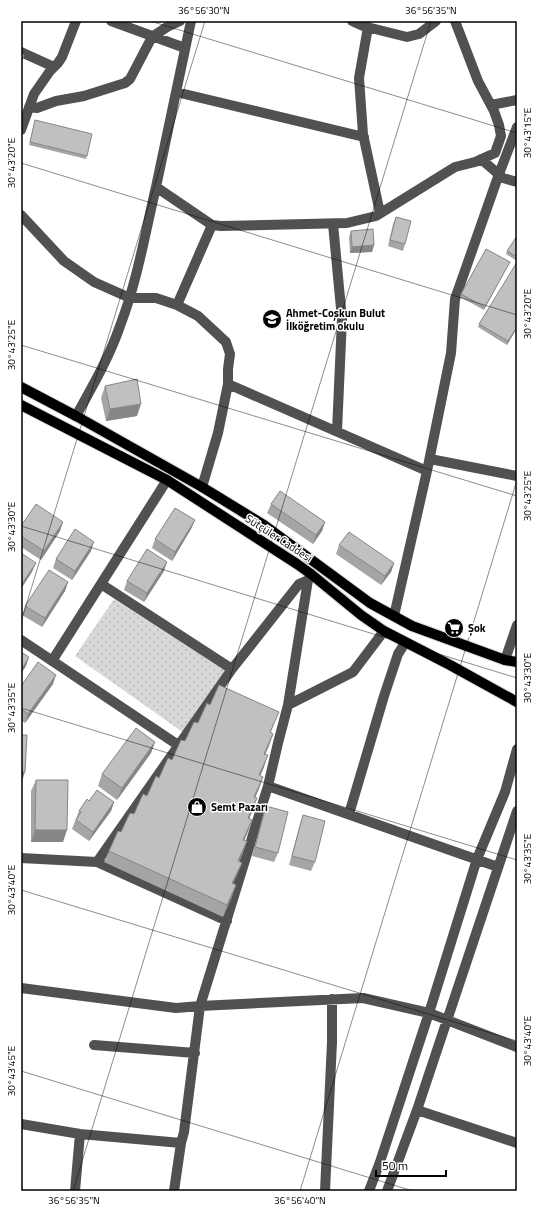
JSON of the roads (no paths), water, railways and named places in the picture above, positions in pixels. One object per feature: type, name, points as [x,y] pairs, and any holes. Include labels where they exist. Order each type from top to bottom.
[{"type":"main road","name":"Sütçüler Caddesi","points":[[21,387],[76,416],[202,487],[264,525],[370,603],[412,626],[505,660],[517,662]]},
{"type":"main road","name":"Sütçüler Caddesi","points":[[21,405],[167,480],[257,537],[384,631],[517,702]]},
{"type":"street","points":[[22,125],[34,94],[62,57],[76,21]]},
{"type":"street","points":[[112,21],[185,48]]},
{"type":"street","points":[[29,108],[37,108],[56,101],[84,96],[125,83],[130,79],[152,37],[167,27],[180,21]]},
{"type":"street","points":[[76,416],[105,361],[120,327],[130,298],[156,188],[191,21]]},
{"type":"street","points":[[352,21],[368,27],[407,37],[418,34],[436,21]]},
{"type":"street","points":[[156,188],[212,225],[260,226],[347,223],[376,216],[455,167],[495,153],[501,136],[496,118],[478,81],[455,21]]},
{"type":"street","points":[[368,27],[359,78],[364,137],[380,213]]},
{"type":"street","points":[[21,52],[54,67]]},
{"type":"street","points":[[176,92],[364,137]]},
{"type":"street","points":[[491,105],[517,100]]},
{"type":"street","points":[[394,616],[430,459],[451,353],[455,299],[517,127]]},
{"type":"street","points":[[481,159],[503,178],[517,182]]},
{"type":"street","points":[[21,215],[64,261],[94,282],[130,298],[156,298],[177,305],[198,316],[226,342],[230,354],[228,384],[218,433],[202,487]]},
{"type":"street","points":[[333,224],[342,319],[337,431]]},
{"type":"street","points":[[177,305],[212,225]]},
{"type":"street","points":[[228,384],[427,471]]},
{"type":"street","points":[[430,459],[517,476]]},
{"type":"street","points":[[52,661],[167,480]]},
{"type":"street","points":[[97,862],[232,669],[299,584],[310,577]]},
{"type":"street","points":[[174,1191],[184,1132],[200,1006],[268,786],[288,705],[310,577]]},
{"type":"street","points":[[101,584],[232,669]]},
{"type":"street","points":[[505,660],[517,625]]},
{"type":"street","points":[[288,705],[353,672],[384,631]]},
{"type":"street","points":[[21,640],[178,745]]},
{"type":"street","points":[[349,814],[388,682],[398,654],[406,643]]},
{"type":"street","points":[[369,1191],[429,1014],[477,859],[505,792],[517,749]]},
{"type":"street","points":[[268,786],[498,867]]},
{"type":"street","points":[[388,1191],[517,811]]},
{"type":"street","points":[[21,858],[97,862],[227,921]]},
{"type":"street","points":[[21,988],[176,1008],[363,998],[429,1014],[517,1047]]},
{"type":"street","points":[[325,1191],[332,1042],[332,999]]},
{"type":"street","points":[[94,1045],[195,1053]]},
{"type":"street","points":[[416,1110],[517,1143]]},
{"type":"street","points":[[21,1124],[80,1134],[181,1143]]},
{"type":"street","points":[[75,1191],[80,1134]]},
{"type":"place","name":"Ahmet-Coşkun Bulut İlköğretim okulu","points":[[272,319]]},
{"type":"place","name":"Şok","points":[[454,628]]},
{"type":"place","name":"Semt Pazarı","points":[[197,807]]}]
